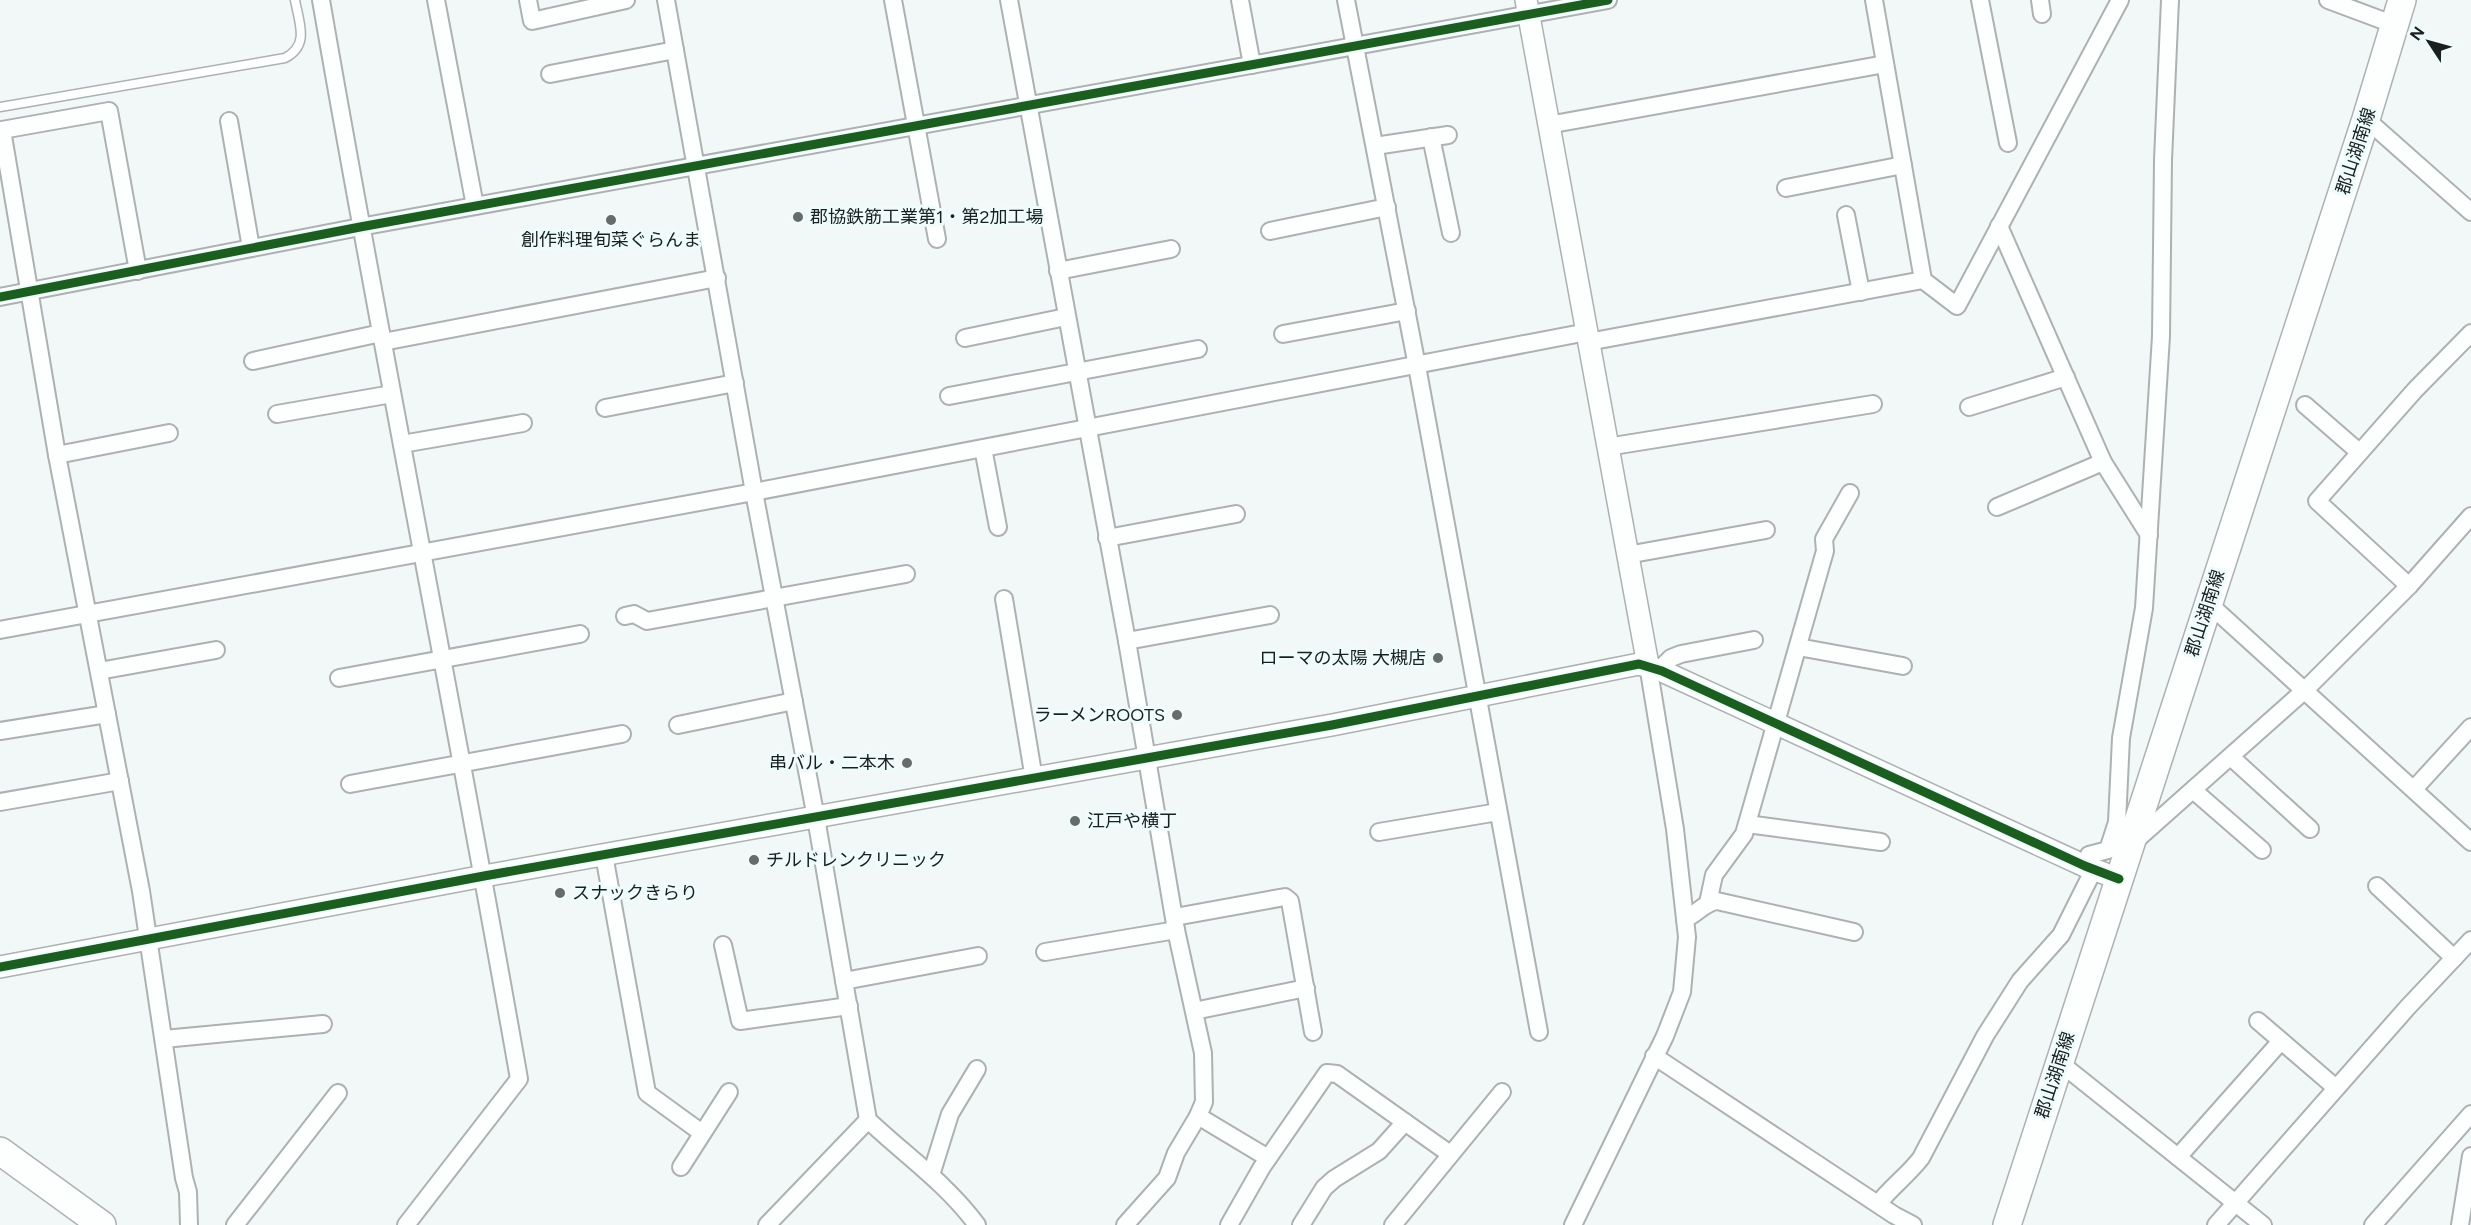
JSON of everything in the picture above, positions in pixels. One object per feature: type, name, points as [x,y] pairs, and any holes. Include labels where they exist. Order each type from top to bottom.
[{"type":"main road","name":"郡山湖南線","points":[[2007,1225],[2058,1065],[2099,871],[2129,847],[2366,119],[2398,12]]},
{"type":"main road","points":[[0,1151],[102,1225]]},
{"type":"street","points":[[321,0],[360,227],[484,876],[519,1078],[406,1225]]},
{"type":"street","points":[[436,0],[475,206]]},
{"type":"street","points":[[528,0],[532,21],[626,0]]},
{"type":"street","points":[[666,0],[754,492],[816,818],[868,1120],[962,1204],[977,1225]]},
{"type":"street","points":[[893,0],[937,239]]},
{"type":"street","points":[[1009,0],[1127,641],[1176,924],[1204,1063],[1204,1102],[1198,1116],[1176,1153],[1167,1178],[1125,1225]]},
{"type":"street","points":[[1240,0],[1252,65]]},
{"type":"street","points":[[1346,0],[1418,366],[1476,696],[1539,1032]]},
{"type":"street","points":[[0,297],[360,227],[1252,65],[1527,7],[1608,0]]},
{"type":"street","points":[[1874,0],[1923,280],[1957,306],[2120,0]]},
{"type":"street","points":[[1980,0],[2008,143]]},
{"type":"street","points":[[2099,871],[2089,855],[2108,850],[2117,822],[2121,738],[2144,608],[2161,336],[2163,160],[2170,0]]},
{"type":"street","points":[[2328,0],[2398,12]]},
{"type":"street","points":[[1527,7],[1627,555],[1653,668],[1675,829],[1687,958],[1682,992],[1665,1036],[1573,1225]]},
{"type":"street","points":[[550,74],[675,50]]},
{"type":"street","points":[[1548,125],[1885,64]]},
{"type":"street","points":[[138,271],[109,111],[2,130],[57,455],[149,939],[184,1178],[189,1192],[189,1225]]},
{"type":"street","points":[[2366,119],[2471,212]]},
{"type":"street","points":[[229,121],[251,248]]},
{"type":"street","points":[[1375,146],[1448,135]]},
{"type":"street","points":[[1431,137],[1451,233]]},
{"type":"street","points":[[1786,189],[1903,165]]},
{"type":"street","points":[[1270,231],[1387,207]]},
{"type":"street","points":[[1846,215],[1862,292]]},
{"type":"street","points":[[2000,226],[2103,462],[2149,535]]},
{"type":"street","points":[[1058,271],[1171,249]]},
{"type":"street","points":[[253,361],[717,278]]},
{"type":"street","points":[[0,630],[754,492],[1418,366],[1923,280]]},
{"type":"street","points":[[1283,334],[1407,311]]},
{"type":"street","points":[[965,338],[1066,317]]},
{"type":"street","points":[[2409,586],[2317,501],[2359,452],[2471,333]]},
{"type":"street","points":[[949,396],[1198,349]]},
{"type":"street","points":[[1969,407],[2066,377]]},
{"type":"street","points":[[605,408],[735,383]]},
{"type":"street","points":[[277,414],[393,394]]},
{"type":"street","points":[[1607,447],[1873,404]]},
{"type":"street","points":[[2305,405],[2359,452]]},
{"type":"street","points":[[402,444],[523,423]]},
{"type":"street","points":[[57,455],[169,433]]},
{"type":"street","points":[[983,448],[998,527]]},
{"type":"street","points":[[1997,507],[2103,462]]},
{"type":"street","points":[[1708,903],[1713,875],[1740,840],[1747,824],[1825,551],[1824,538],[1850,493]]},
{"type":"street","points":[[1107,538],[1236,514]]},
{"type":"street","points":[[2129,847],[2305,690],[2409,586],[2471,516]]},
{"type":"street","points":[[1627,555],[1766,530]]},
{"type":"street","points":[[625,616],[634,614],[647,621],[906,574]]},
{"type":"street","points":[[1004,598],[1034,779]]},
{"type":"street","points":[[2208,603],[2471,842]]},
{"type":"street","points":[[1127,641],[1270,615]]},
{"type":"street","points":[[339,678],[580,634]]},
{"type":"street","points":[[1653,668],[1681,654],[1754,640]]},
{"type":"street","points":[[1798,647],[1903,666]]},
{"type":"street","points":[[99,671],[216,650]]},
{"type":"street","points":[[0,967],[484,876],[1147,759],[1632,665],[1653,668],[2099,871]]},
{"type":"street","points":[[678,725],[794,701]]},
{"type":"street","points":[[0,731],[107,714]]},
{"type":"street","points":[[2414,789],[2471,727]]},
{"type":"street","points":[[350,784],[622,734]]},
{"type":"street","points":[[2231,756],[2310,829]]},
{"type":"street","points":[[0,802],[120,781]]},
{"type":"street","points":[[2193,790],[2262,850]]},
{"type":"street","points":[[1379,832],[1498,812]]},
{"type":"street","points":[[1747,824],[1881,842]]},
{"type":"street","points":[[604,855],[646,1093],[702,1133]]},
{"type":"street","points":[[1878,1204],[1890,1189],[1909,1174],[1921,1158],[1985,1036],[2019,981],[2061,935],[2099,871]]},
{"type":"street","points":[[2377,886],[2454,958]]},
{"type":"street","points":[[1044,952],[1176,924],[1285,897],[1290,901],[1313,1032]]},
{"type":"street","points":[[1685,919],[1697,913],[1708,903],[1717,901],[1854,932]]},
{"type":"street","points":[[2216,1225],[2336,1088],[2471,940]]},
{"type":"street","points":[[723,945],[740,1021],[849,1006]]},
{"type":"street","points":[[844,981],[978,956]]},
{"type":"street","points":[[1194,1011],[1306,988]]},
{"type":"street","points":[[2258,1021],[2336,1088]]},
{"type":"street","points":[[164,1040],[323,1024]]},
{"type":"street","points":[[2178,1157],[2281,1041]]},
{"type":"street","points":[[1654,1056],[1913,1225]]},
{"type":"street","points":[[2058,1065],[2069,1070],[2263,1225]]},
{"type":"street","points":[[931,1176],[950,1114],[977,1069]]},
{"type":"street","points":[[1229,1225],[1268,1158],[1328,1073],[1337,1074],[1450,1154]]},
{"type":"street","points":[[681,1167],[729,1092]]},
{"type":"street","points":[[1393,1225],[1502,1092]]},
{"type":"street","points":[[235,1225],[338,1093]]},
{"type":"street","points":[[2373,1225],[2471,1114]]},
{"type":"street","points":[[1198,1116],[1268,1158]]},
{"type":"street","points":[[767,1225],[868,1120]]},
{"type":"street","points":[[1300,1225],[1324,1188],[1334,1179],[1379,1151],[1405,1122]]},
{"type":"street","points":[[2460,1225],[2471,1156]]},
{"type":"lane","points":[[0,107],[285,58],[295,53],[302,39],[296,0]]},
{"type":"cycle path","points":[[0,297],[360,227],[1608,0]]},
{"type":"cycle path","points":[[0,967],[484,876],[1332,725],[1639,664],[1662,671],[2085,866],[2119,879]]},
{"type":"place","name":"郡協鉄筋工業第1・第2加工場","points":[[798,217]]},
{"type":"place","name":"創作料理旬菜ぐらんま","points":[[611,220]]},
{"type":"place","name":"ローマの太陽 大槻店","points":[[1438,658]]},
{"type":"place","name":"ラーメンROOTS","points":[[1177,715]]},
{"type":"place","name":"串バル・二本木","points":[[907,763]]},
{"type":"place","name":"江戸や横丁","points":[[1075,821]]},
{"type":"place","name":"チルドレンクリニック","points":[[754,860]]},
{"type":"place","name":"スナックきらり","points":[[560,893]]}]
